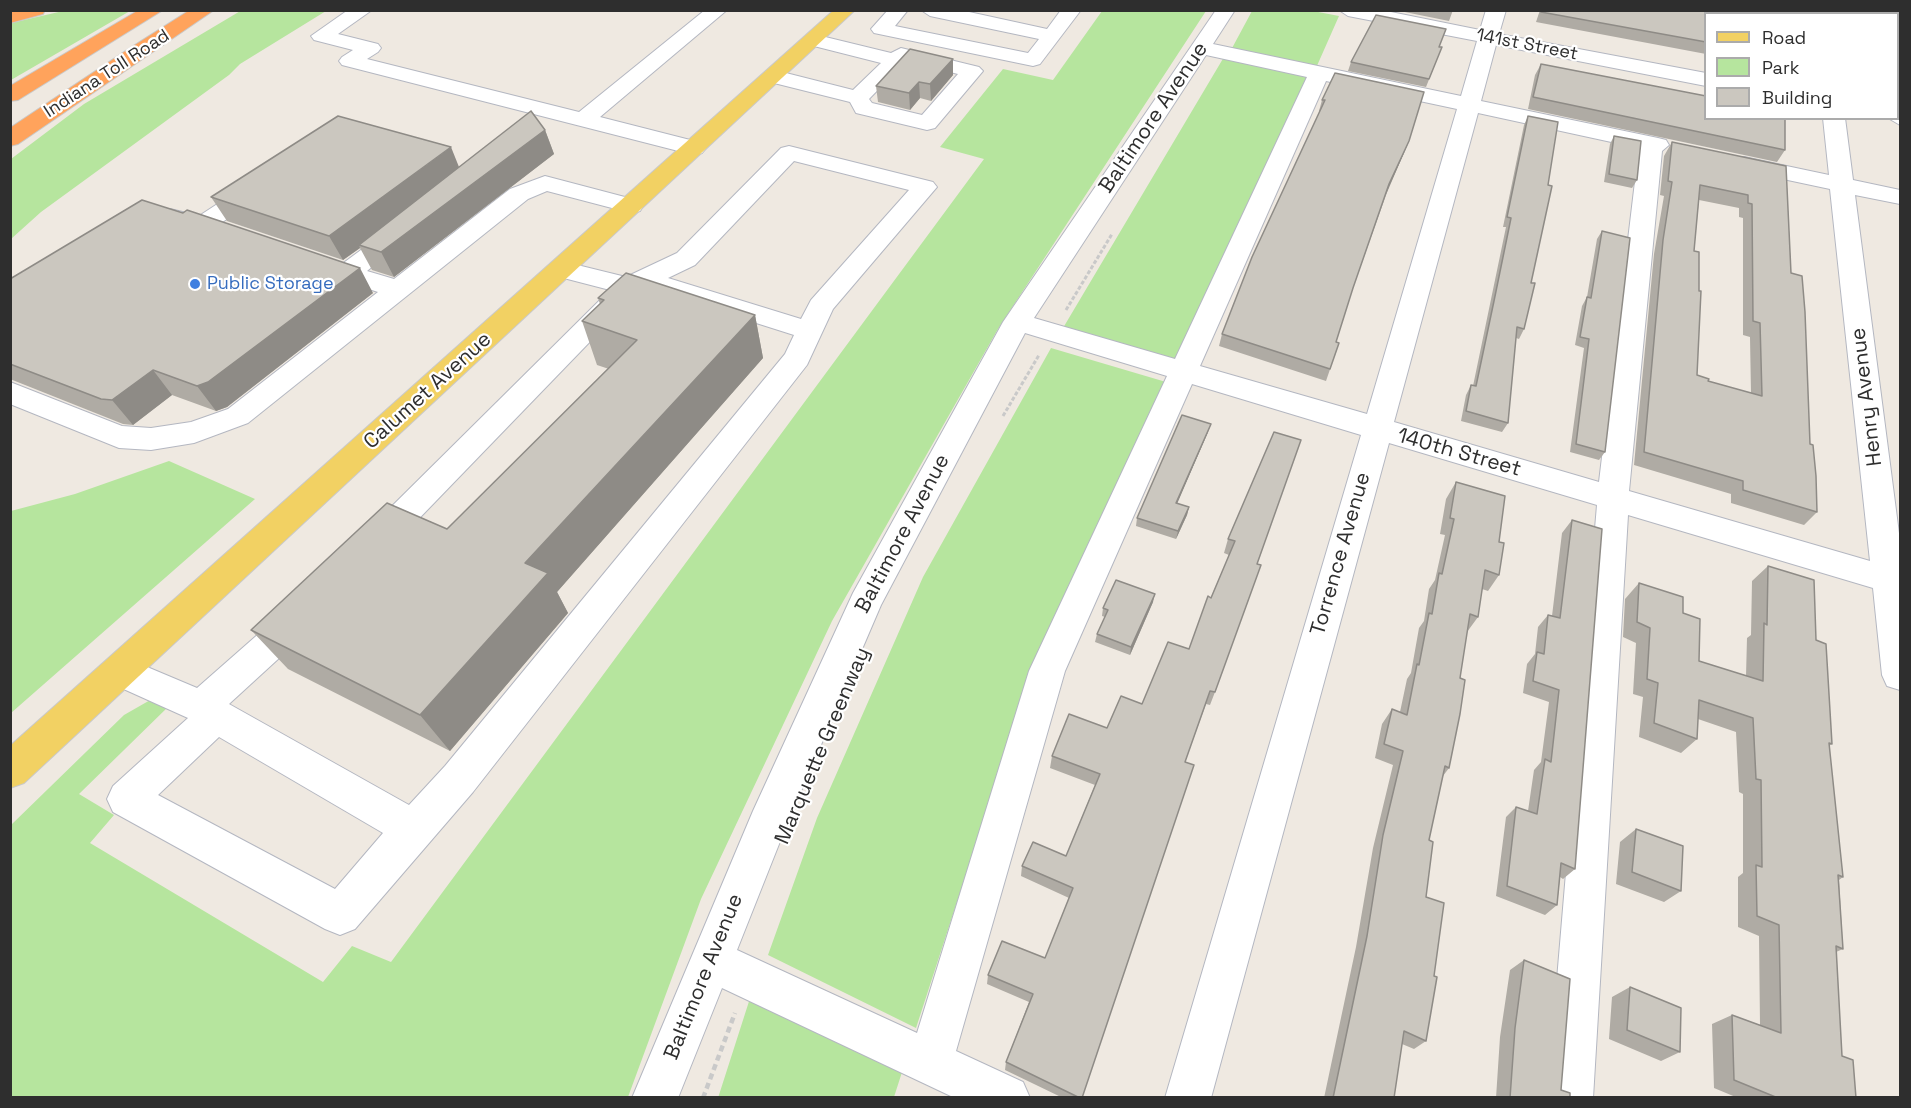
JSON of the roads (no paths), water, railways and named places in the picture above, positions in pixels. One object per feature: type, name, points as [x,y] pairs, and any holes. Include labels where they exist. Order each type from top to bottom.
[{"type":"highway","points":[[10,17],[36,10]]},
{"type":"highway","name":"Indiana Toll Road","points":[[10,95],[154,10]]},
{"type":"highway","name":"Indiana Toll Road","points":[[10,139],[134,54],[205,10]]},
{"type":"main road","name":"Calumet Avenue","points":[[10,771],[846,10]]},
{"type":"street","points":[[363,10],[321,36],[371,48],[349,61],[694,148]]},
{"type":"street","points":[[583,120],[718,10]]},
{"type":"street","points":[[899,10],[881,29],[1033,60],[1072,10]]},
{"type":"street","points":[[930,10],[1052,36]]},
{"type":"street","name":"Baltimore Avenue","points":[[655,1098],[729,969],[767,824],[865,603],[1017,322],[1226,10]]},
{"type":"street","name":"141st Street","points":[[1352,11],[1492,24],[1704,79]]},
{"type":"street","name":"Torrence Avenue","points":[[1188,1098],[1492,24]]},
{"type":"street","points":[[813,40],[895,60]]},
{"type":"street","points":[[1202,48],[1684,151]]},
{"type":"street","points":[[774,76],[858,98],[864,108],[927,123],[972,71],[901,54],[858,98]]},
{"type":"street","points":[[931,1060],[1047,671],[1319,73]]},
{"type":"street","name":"Henry Avenue","points":[[1834,120],[1895,582],[1900,675]]},
{"type":"street","points":[[1570,1098],[1613,498],[1651,144]]},
{"type":"street","points":[[322,598],[208,712],[127,799],[340,914],[459,779],[797,358],[821,306],[925,187],[789,153],[686,260],[637,282],[395,523],[385,538]]},
{"type":"street","points":[[1718,158],[1900,197]]},
{"type":"street","points":[[203,224],[280,174]]},
{"type":"street","points":[[10,392],[119,437],[151,439],[194,432],[238,416],[519,194],[545,183],[631,206]]},
{"type":"street","points":[[148,219],[158,213],[236,235]]},
{"type":"street","points":[[398,289],[336,269],[420,217]]},
{"type":"street","points":[[561,269],[637,282],[810,330]]},
{"type":"street","name":"140th Street","points":[[1017,322],[1895,582]]},
{"type":"street","points":[[121,671],[208,712],[413,830]]},
{"type":"street","points":[[729,969],[931,1060],[1007,1098]]},
{"type":"place","name":"Public Storage","points":[[195,284]]}]
